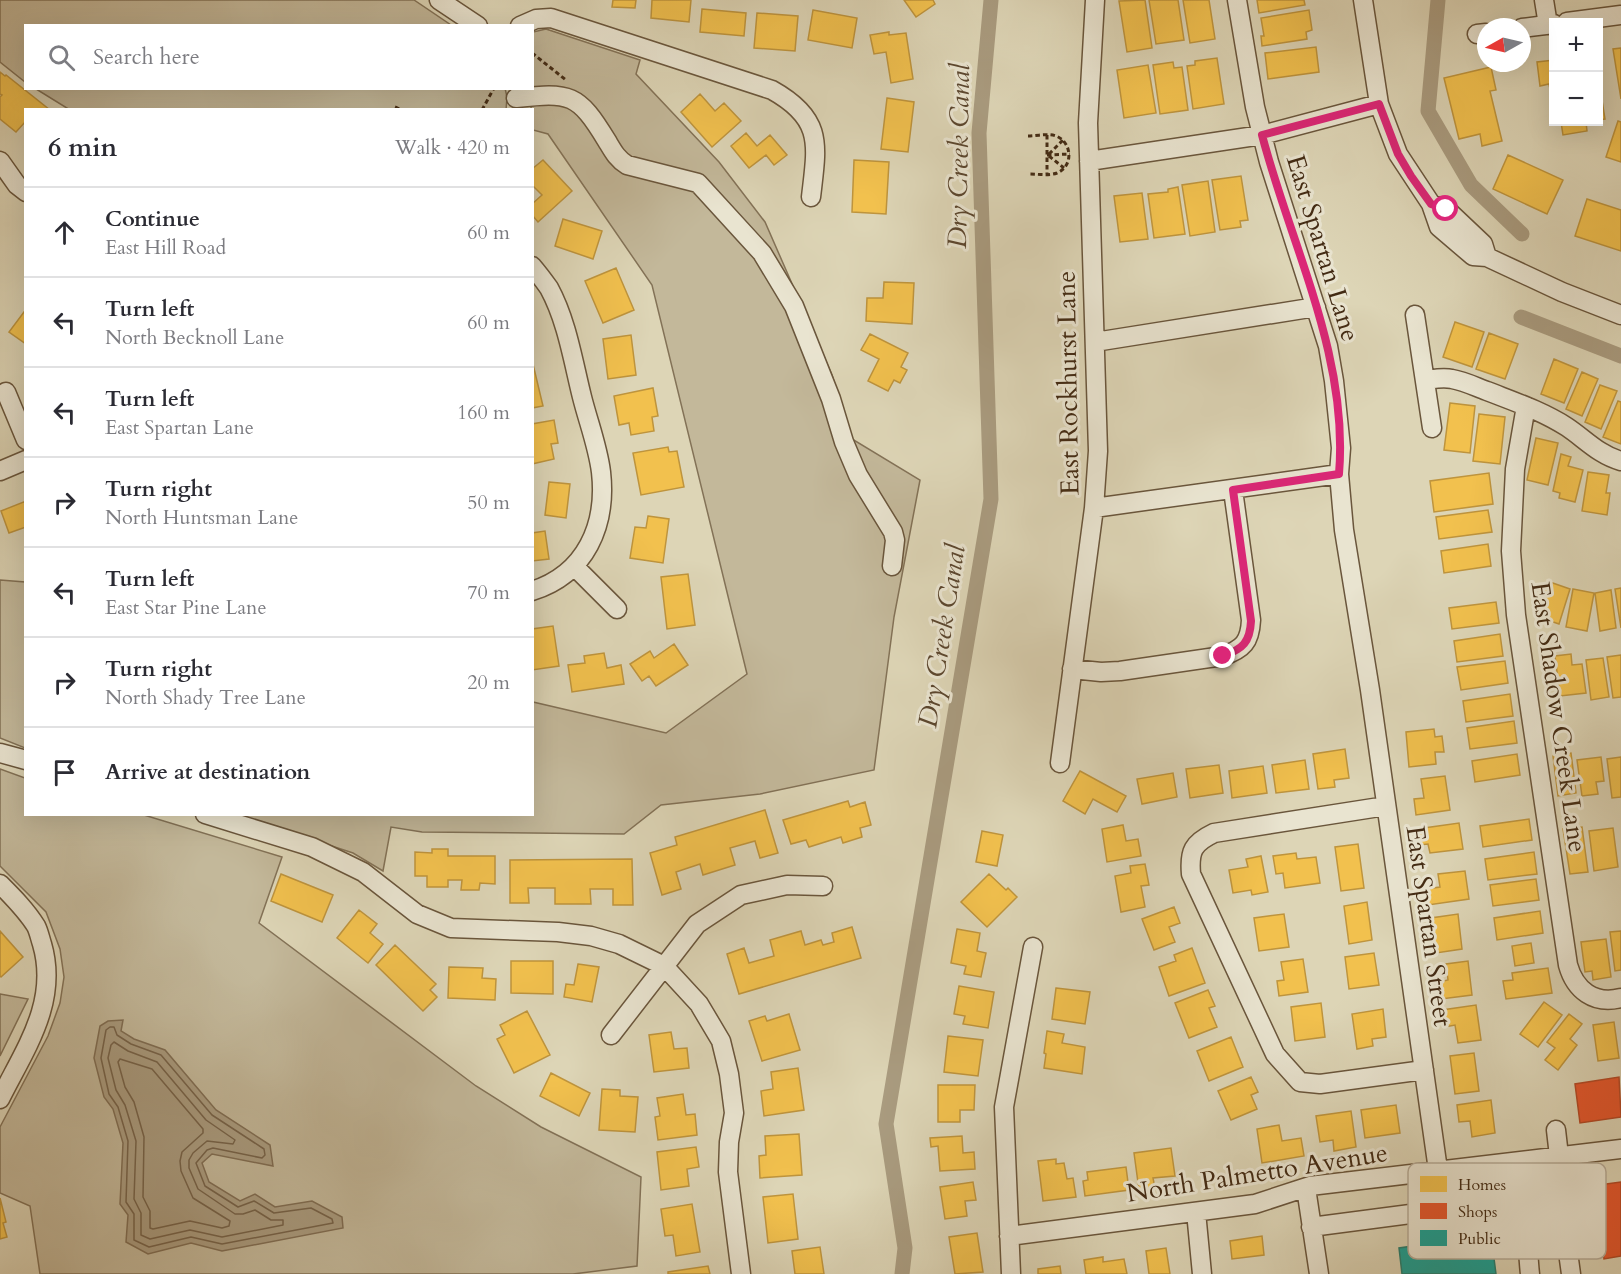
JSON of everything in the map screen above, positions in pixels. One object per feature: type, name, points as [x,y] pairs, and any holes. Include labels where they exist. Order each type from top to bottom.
[{"type":"street","points":[[439,0],[475,24]]},
{"type":"street","name":"East Rockhurst Lane","points":[[1060,763],[1094,508],[1098,450],[1088,123],[1095,0]]},
{"type":"street","name":"East Spartan Lane","points":[[1237,0],[1244,52],[1262,135],[1328,346],[1339,412],[1341,448],[1339,474],[1344,530],[1370,690]]},
{"type":"street","points":[[1362,0],[1379,104],[1398,154],[1431,204],[1439,227],[1473,256],[1487,257],[1562,292],[1621,315]]},
{"type":"street","points":[[1544,0],[1549,18]]},
{"type":"street","points":[[1598,18],[1621,15]]},
{"type":"street","points":[[525,24],[536,19],[551,18],[772,90],[787,98],[801,110],[815,138],[816,153],[811,197]]},
{"type":"street","points":[[1531,27],[1549,25]]},
{"type":"street","points":[[515,99],[552,94],[574,100],[592,116],[621,162],[698,183],[762,253],[794,306],[858,475],[893,532],[895,540],[892,566]]},
{"type":"street","points":[[1089,161],[1262,135],[1379,104]]},
{"type":"street","points":[[0,161],[21,188]]},
{"type":"street","points":[[534,269],[549,288],[566,331],[601,471],[602,506],[593,539],[575,567],[556,582],[534,590]]},
{"type":"street","points":[[1095,342],[1316,307]]},
{"type":"street","points":[[1415,315],[1432,428]]},
{"type":"street","points":[[1425,381],[1439,378],[1453,379],[1526,406],[1549,416],[1610,458],[1621,461]]},
{"type":"street","points":[[6,392],[24,435]]},
{"type":"street","name":"East Shadow Creek Lane","points":[[1526,406],[1515,469],[1511,551],[1516,615],[1568,965],[1572,978],[1580,988],[1594,997],[1613,1000],[1621,998]]},
{"type":"street","points":[[0,471],[24,461]]},
{"type":"street","points":[[1094,508],[1339,474]]},
{"type":"street","points":[[1072,669],[1120,672],[1212,658],[1237,651],[1246,642],[1251,631],[1251,621],[1233,490]]},
{"type":"street","points":[[575,567],[617,609]]},
{"type":"street","name":"East Spartan Street","points":[[1370,690],[1437,1163]]},
{"type":"street","points":[[0,753],[24,759]]},
{"type":"street","points":[[1386,807],[1214,833],[1201,839],[1193,848],[1190,861],[1191,874],[1275,1054],[1300,1082],[1320,1084],[1424,1070]]},
{"type":"street","points":[[211,816],[312,847],[363,872],[417,914],[451,928],[558,932],[591,936],[619,944],[664,966],[699,1004],[721,1041],[729,1074],[734,1113],[729,1142],[728,1173],[741,1274]]},
{"type":"street","points":[[0,884],[20,904],[37,928],[46,960],[47,988],[39,1020],[0,1099]]},
{"type":"street","points":[[611,1035],[697,924],[741,895],[787,885],[823,886]]},
{"type":"street","points":[[1011,1274],[1004,1107],[1033,946]]},
{"type":"street","points":[[1556,1130],[1558,1163]]},
{"type":"street","name":"North Palmetto Avenue","points":[[1498,1163],[1621,1149]]},
{"type":"street","name":"North Palmetto Avenue","points":[[1009,1236],[1255,1204],[1306,1188],[1408,1174]]},
{"type":"street","points":[[1306,1188],[1319,1274]]},
{"type":"street","points":[[1196,1212],[1202,1274]]},
{"type":"street","points":[[1311,1227],[1408,1214]]},
{"type":"street","points":[[1528,1259],[1530,1274]]},
{"type":"street","points":[[1569,1259],[1571,1274]]},
{"type":"path","points":[[483,108],[493,90]]},
{"type":"path","points":[[1047,135],[1047,174]]},
{"type":"path","points":[[1028,136],[1058,137],[1063,140],[1070,154],[1064,168],[1057,173],[1029,174]]},
{"type":"path","points":[[1047,155],[1063,140]]},
{"type":"path","points":[[1047,155],[1070,154]]},
{"type":"path","points":[[1047,155],[1064,168]]},
{"type":"shaded area","points":[[0,0],[414,0],[450,24],[24,24],[24,81],[0,62]]},
{"type":"shaded area","points":[[546,29],[640,60],[636,74],[719,162],[765,222],[832,375],[852,439],[920,480],[894,617],[874,770],[760,794],[661,805],[624,834],[422,832],[391,827],[383,871],[353,853],[240,816],[534,816],[534,702],[666,733],[747,674],[652,285],[548,134],[534,130],[534,108],[531,108],[531,90],[534,90],[534,32]]},
{"type":"shaded area","points":[[38,90],[505,90],[507,97],[506,108],[67,108]]},
{"type":"shaded area","points":[[0,580],[24,582],[24,748],[0,738]]},
{"type":"shaded area","points":[[0,769],[24,778],[24,816],[147,816],[282,857],[259,923],[476,1086],[541,1127],[641,1177],[637,1266],[573,1274],[40,1274],[30,1206],[0,1193],[0,1127],[48,1036],[60,1003],[64,977],[60,949],[46,912],[0,866]]},
{"type":"shaded area","points":[[0,994],[28,999],[0,1056]]},
{"type":"water","points":[[123,1020],[121,1031],[134,1039],[165,1050],[216,1110],[270,1145],[273,1166],[212,1154],[202,1163],[209,1182],[240,1201],[255,1194],[275,1207],[312,1201],[342,1217],[343,1228],[222,1251],[191,1243],[148,1254],[126,1242],[128,1215],[120,1204],[123,1143],[113,1109],[104,1097],[94,1058],[100,1026],[108,1021]]},
{"type":"building: Homes","points":[[613,0],[636,0],[635,8],[612,7]]},
{"type":"building: Homes","points":[[652,0],[691,0],[689,22],[651,18]]},
{"type":"building: Homes","points":[[904,0],[933,0],[935,4],[916,17]]},
{"type":"building: Homes","points":[[1145,0],[1152,48],[1127,52],[1119,1]]},
{"type":"building: Homes","points":[[1149,0],[1178,0],[1184,40],[1156,44]]},
{"type":"building: Homes","points":[[1183,0],[1209,0],[1215,39],[1190,43]]},
{"type":"building: Homes","points":[[1257,0],[1304,0],[1305,5],[1259,13]]},
{"type":"building: Homes","points":[[702,9],[746,13],[744,36],[700,32]]},
{"type":"building: Homes","points":[[813,10],[857,18],[852,48],[808,40]]},
{"type":"building: Homes","points":[[1309,10],[1312,30],[1306,32],[1307,39],[1262,46],[1261,36],[1264,36],[1261,18]]},
{"type":"building: Homes","points":[[757,13],[798,16],[795,51],[754,48]]},
{"type":"building: Homes","points":[[889,32],[889,35],[906,33],[913,79],[891,83],[886,52],[874,54],[870,35]]},
{"type":"building: Homes","points":[[1316,47],[1319,72],[1268,79],[1265,53]]},
{"type":"building: Homes","points":[[1621,48],[1621,99],[1613,49]]},
{"type":"building: Homes","points":[[1217,58],[1224,104],[1193,109],[1187,66],[1195,65],[1195,61]]},
{"type":"building: Homes","points":[[1549,61],[1549,84],[1540,86],[1537,62]]},
{"type":"building: Homes","points":[[1173,62],[1174,68],[1182,67],[1188,110],[1160,114],[1153,65]]},
{"type":"building: Homes","points":[[1148,65],[1156,113],[1124,118],[1117,70]]},
{"type":"building: Homes","points":[[1477,70],[1492,72],[1496,90],[1490,91],[1502,141],[1482,146],[1480,134],[1459,139],[1444,78]]},
{"type":"building: Homes","points":[[0,72],[47,108],[24,108],[24,123],[16,132],[0,119],[0,97],[2,95],[0,94]]},
{"type":"building: Homes","points":[[700,94],[715,111],[724,103],[741,121],[712,147],[681,112]]},
{"type":"building: Homes","points":[[887,98],[914,102],[908,152],[881,149]]},
{"type":"building: Homes","points":[[1618,121],[1621,122],[1621,162],[1606,157]]},
{"type":"building: Homes","points":[[1562,126],[1586,126],[1587,131],[1563,135]]},
{"type":"building: Homes","points":[[746,133],[757,146],[770,135],[787,155],[774,165],[766,155],[749,168],[731,146]]},
{"type":"building: Homes","points":[[1508,155],[1563,180],[1547,214],[1493,189]]},
{"type":"building: Homes","points":[[543,160],[572,191],[538,222],[534,217],[534,202],[542,195],[534,187],[534,167]]},
{"type":"building: Homes","points":[[854,160],[889,162],[886,214],[852,212]]},
{"type":"building: Homes","points":[[1241,176],[1248,220],[1240,221],[1241,227],[1220,230],[1212,180]]},
{"type":"building: Homes","points":[[1208,181],[1215,232],[1190,236],[1182,185]]},
{"type":"building: Homes","points":[[1178,187],[1185,234],[1154,238],[1148,194],[1168,192],[1168,189]]},
{"type":"building: Homes","points":[[1142,193],[1148,239],[1120,242],[1114,196]]},
{"type":"building: Homes","points":[[1587,199],[1621,210],[1621,251],[1575,236]]},
{"type":"building: Homes","points":[[563,219],[602,231],[593,259],[555,246]]},
{"type":"building: Homes","points":[[616,268],[634,310],[603,323],[585,281]]},
{"type":"building: Homes","points":[[884,282],[914,283],[912,324],[866,321],[867,298],[883,298]]},
{"type":"building: Homes","points":[[24,312],[24,343],[9,332]]},
{"type":"building: Homes","points":[[1455,322],[1484,332],[1472,367],[1443,357]]},
{"type":"building: Homes","points":[[1489,333],[1518,344],[1505,379],[1476,369]]},
{"type":"building: Homes","points":[[870,334],[908,353],[901,367],[907,370],[900,383],[894,380],[888,391],[868,381],[879,359],[861,350]]},
{"type":"building: Homes","points":[[631,335],[636,375],[608,379],[603,339]]},
{"type":"building: Homes","points":[[1554,359],[1578,369],[1564,403],[1541,394]]},
{"type":"building: Homes","points":[[534,368],[543,406],[534,408]]},
{"type":"building: Homes","points":[[1582,372],[1598,379],[1582,416],[1566,409]]},
{"type":"building: Homes","points":[[1600,385],[1617,391],[1601,429],[1585,422]]},
{"type":"building: Homes","points":[[653,388],[658,416],[652,417],[654,431],[631,435],[629,423],[619,425],[614,396]]},
{"type":"building: Homes","points":[[1618,401],[1621,402],[1621,444],[1603,437]]},
{"type":"building: Homes","points":[[1450,403],[1475,406],[1470,453],[1444,450]]},
{"type":"building: Homes","points":[[1479,414],[1505,417],[1500,464],[1473,461]]},
{"type":"building: Homes","points":[[554,420],[558,443],[551,444],[554,459],[534,464],[534,424]]},
{"type":"building: Homes","points":[[1536,438],[1558,443],[1548,485],[1527,480]]},
{"type":"building: Homes","points":[[668,447],[669,452],[677,451],[684,487],[641,495],[633,453]]},
{"type":"building: Homes","points":[[1561,454],[1571,457],[1568,466],[1583,470],[1575,502],[1559,498],[1560,493],[1553,491]]},
{"type":"building: Homes","points":[[1588,472],[1609,475],[1606,493],[1610,493],[1607,515],[1582,511]]},
{"type":"building: Homes","points":[[1489,473],[1493,504],[1434,512],[1430,481]]},
{"type":"building: Homes","points":[[549,482],[570,484],[566,518],[545,515]]},
{"type":"building: Homes","points":[[24,502],[24,528],[9,533],[1,511]]},
{"type":"building: Homes","points":[[1488,510],[1492,532],[1439,539],[1436,517]]},
{"type":"building: Homes","points":[[648,516],[669,519],[663,563],[630,558],[635,527],[646,528]]},
{"type":"building: Homes","points":[[545,531],[549,559],[534,561],[534,533]]},
{"type":"building: Homes","points":[[1488,544],[1491,566],[1444,573],[1441,551]]},
{"type":"building: Homes","points":[[688,574],[695,625],[667,629],[661,577]]},
{"type":"building: Homes","points":[[1547,581],[1570,589],[1559,624],[1536,616]]},
{"type":"building: Homes","points":[[1621,588],[1621,628],[1615,589]]},
{"type":"building: Homes","points":[[1573,589],[1594,593],[1587,631],[1566,627]]},
{"type":"building: Homes","points":[[1611,590],[1616,628],[1600,631],[1595,593]]},
{"type":"building: Homes","points":[[1496,602],[1499,623],[1452,629],[1449,608]]},
{"type":"building: Homes","points":[[553,626],[559,666],[534,670],[534,629]]},
{"type":"building: Homes","points":[[1500,634],[1503,656],[1457,662],[1454,641]]},
{"type":"building: Homes","points":[[674,644],[688,665],[656,686],[649,676],[642,681],[630,664],[650,651],[654,658]]},
{"type":"building: Homes","points":[[604,653],[607,668],[621,665],[624,684],[572,692],[568,665],[585,663],[584,656]]},
{"type":"building: Homes","points":[[1571,654],[1572,665],[1582,664],[1586,693],[1560,696],[1555,656]]},
{"type":"building: Homes","points":[[1621,655],[1621,697],[1613,698],[1607,657]]},
{"type":"building: Homes","points":[[1603,658],[1609,697],[1591,700],[1586,660]]},
{"type":"building: Homes","points":[[1505,661],[1508,683],[1461,690],[1457,667]]},
{"type":"building: Homes","points":[[1510,694],[1513,716],[1466,722],[1463,701]]},
{"type":"building: Homes","points":[[1514,721],[1517,743],[1470,749],[1467,728]]},
{"type":"building: Homes","points":[[1434,729],[1435,737],[1442,736],[1444,752],[1435,752],[1436,764],[1409,767],[1406,732]]},
{"type":"building: Homes","points":[[1345,749],[1349,778],[1334,780],[1335,787],[1318,789],[1313,754]]},
{"type":"building: Homes","points":[[1571,753],[1576,793],[1558,796],[1553,756]]},
{"type":"building: Homes","points":[[1517,754],[1520,775],[1475,782],[1472,761]]},
{"type":"building: Homes","points":[[1601,757],[1604,781],[1596,782],[1598,794],[1582,796],[1577,760]]},
{"type":"building: Homes","points":[[1621,757],[1621,797],[1612,798],[1607,759]]},
{"type":"building: Homes","points":[[1305,760],[1309,789],[1276,793],[1272,765]]},
{"type":"building: Homes","points":[[1219,765],[1223,793],[1190,798],[1186,769]]},
{"type":"building: Homes","points":[[1263,766],[1267,793],[1232,798],[1229,771]]},
{"type":"building: Homes","points":[[1080,771],[1126,796],[1117,812],[1093,799],[1085,814],[1063,801]]},
{"type":"building: Homes","points":[[1173,773],[1177,797],[1142,804],[1137,779]]},
{"type":"building: Homes","points":[[1445,776],[1450,810],[1416,815],[1414,799],[1424,798],[1421,779]]},
{"type":"building: Homes","points":[[848,801],[850,807],[865,802],[871,825],[860,828],[862,837],[843,843],[841,837],[809,847],[806,840],[791,844],[783,820]]},
{"type":"building: Homes","points":[[765,810],[778,853],[760,858],[755,841],[730,848],[735,865],[703,875],[700,864],[676,872],[681,889],[662,895],[650,853],[677,845],[675,837]]},
{"type":"building: Homes","points":[[1529,819],[1532,840],[1483,847],[1480,826]]},
{"type":"building: Homes","points":[[1459,823],[1463,849],[1430,853],[1428,844],[1419,845],[1417,829]]},
{"type":"building: Homes","points":[[1123,825],[1126,841],[1138,839],[1141,856],[1107,862],[1102,829]]},
{"type":"building: Homes","points":[[1582,827],[1588,872],[1570,874],[1563,829]]},
{"type":"building: Homes","points":[[1613,828],[1618,867],[1594,871],[1589,831]]},
{"type":"building: Homes","points":[[982,831],[1003,835],[997,866],[976,862]]},
{"type":"building: Homes","points":[[1358,844],[1364,888],[1341,891],[1335,847]]},
{"type":"building: Homes","points":[[432,849],[448,849],[448,856],[495,856],[495,884],[480,883],[479,890],[461,890],[462,880],[448,880],[448,887],[427,887],[427,876],[415,876],[415,852],[432,853]]},
{"type":"building: Homes","points":[[1534,852],[1537,874],[1488,880],[1485,859]]},
{"type":"building: Homes","points":[[1296,853],[1297,859],[1316,857],[1320,883],[1285,888],[1283,873],[1276,874],[1273,856]]},
{"type":"building: Homes","points":[[1261,856],[1268,892],[1252,895],[1251,890],[1233,893],[1229,870],[1248,867],[1246,859]]},
{"type":"building: Homes","points":[[632,859],[633,905],[613,905],[613,889],[590,889],[591,904],[555,904],[555,888],[528,888],[529,903],[510,903],[510,860]]},
{"type":"building: Homes","points":[[1145,864],[1149,885],[1141,886],[1145,907],[1121,912],[1115,876],[1131,873],[1130,866]]},
{"type":"building: Homes","points":[[1465,871],[1469,899],[1428,905],[1426,889],[1440,887],[1438,874]]},
{"type":"building: Homes","points":[[281,874],[333,895],[322,922],[271,901]]},
{"type":"building: Homes","points":[[989,874],[1017,897],[987,927],[961,902]]},
{"type":"building: Homes","points":[[1536,879],[1539,900],[1493,906],[1490,885]]},
{"type":"building: Homes","points":[[1367,902],[1372,940],[1349,944],[1344,906]]},
{"type":"building: Homes","points":[[1174,907],[1180,923],[1169,927],[1175,942],[1154,950],[1142,919]]},
{"type":"building: Homes","points":[[359,910],[377,924],[370,933],[383,944],[368,963],[337,938]]},
{"type":"building: Homes","points":[[1540,911],[1543,933],[1497,940],[1494,918]]},
{"type":"building: Homes","points":[[1284,914],[1289,947],[1259,951],[1254,918]]},
{"type":"building: Homes","points":[[1458,914],[1462,949],[1436,953],[1431,918]]},
{"type":"building: Homes","points":[[852,927],[861,958],[739,994],[727,954],[744,948],[749,963],[774,956],[770,940],[801,931],[805,945],[821,940],[823,945],[834,942],[832,933]]},
{"type":"building: Homes","points":[[957,929],[980,933],[977,951],[986,953],[981,977],[964,974],[966,966],[951,963]]},
{"type":"building: Homes","points":[[0,931],[23,957],[1,977],[0,976]]},
{"type":"building: Homes","points":[[1621,931],[1621,970],[1615,971],[1610,932]]},
{"type":"building: Homes","points":[[1606,939],[1611,977],[1593,980],[1592,971],[1585,972],[1581,942]]},
{"type":"building: Homes","points":[[1531,943],[1534,963],[1515,966],[1512,946]]},
{"type":"building: Homes","points":[[395,945],[436,984],[430,990],[437,997],[423,1011],[376,965]]},
{"type":"building: Homes","points":[[1192,948],[1205,983],[1169,996],[1159,967],[1176,961],[1174,955]]},
{"type":"building: Homes","points":[[1374,953],[1379,985],[1349,989],[1345,957]]},
{"type":"building: Homes","points":[[1303,959],[1308,992],[1279,996],[1277,981],[1284,980],[1281,962]]},
{"type":"building: Homes","points":[[511,961],[553,961],[553,994],[511,993]]},
{"type":"building: Homes","points":[[1468,961],[1472,995],[1441,999],[1439,982],[1448,980],[1446,964]]},
{"type":"building: Homes","points":[[578,964],[599,967],[592,1002],[564,997],[566,984],[574,985]]},
{"type":"building: Homes","points":[[449,967],[483,968],[482,978],[496,979],[495,1000],[448,998]]},
{"type":"building: Homes","points":[[1548,968],[1552,993],[1506,999],[1503,981],[1513,980],[1512,973]]},
{"type":"building: Homes","points":[[959,986],[994,992],[988,1028],[963,1024],[965,1016],[954,1014]]},
{"type":"building: Homes","points":[[1056,988],[1090,992],[1085,1024],[1052,1019]]},
{"type":"building: Homes","points":[[1208,990],[1215,1006],[1209,1008],[1217,1027],[1189,1038],[1175,1003]]},
{"type":"building: Homes","points":[[1544,1002],[1562,1015],[1538,1047],[1520,1034]]},
{"type":"building: Homes","points":[[1321,1003],[1325,1037],[1295,1041],[1291,1007]]},
{"type":"building: Homes","points":[[1476,1005],[1481,1040],[1458,1043],[1455,1025],[1444,1027],[1442,1010]]},
{"type":"building: Homes","points":[[1383,1009],[1386,1037],[1372,1039],[1373,1046],[1357,1049],[1352,1014]]},
{"type":"building: Homes","points":[[527,1011],[550,1055],[514,1073],[497,1039],[505,1035],[500,1025]]},
{"type":"building: Homes","points":[[789,1014],[800,1050],[762,1061],[749,1021],[765,1016],[767,1021]]},
{"type":"building: Homes","points":[[1569,1014],[1582,1024],[1570,1039],[1577,1045],[1558,1070],[1545,1060],[1555,1048],[1547,1042]]},
{"type":"building: Homes","points":[[1614,1022],[1619,1058],[1598,1061],[1593,1025]]},
{"type":"building: Homes","points":[[1047,1031],[1064,1034],[1062,1043],[1085,1047],[1082,1074],[1044,1068]]},
{"type":"building: Homes","points":[[671,1032],[674,1049],[687,1048],[689,1068],[654,1072],[649,1035]]},
{"type":"building: Homes","points":[[948,1036],[983,1040],[978,1076],[944,1072]]},
{"type":"building: Homes","points":[[1231,1037],[1243,1067],[1209,1081],[1197,1051]]},
{"type":"building: Homes","points":[[1474,1053],[1479,1091],[1455,1094],[1450,1056]]},
{"type":"building: Homes","points":[[798,1068],[804,1110],[764,1116],[761,1091],[773,1089],[771,1072]]},
{"type":"building: Homes","points":[[551,1073],[590,1093],[579,1116],[540,1096]]},
{"type":"building: Homes","points":[[1251,1077],[1258,1092],[1251,1095],[1257,1109],[1231,1120],[1218,1091]]},
{"type":"building: Homes","points":[[938,1085],[975,1085],[974,1110],[960,1110],[960,1122],[938,1122]]},
{"type":"building: Homes","points":[[602,1089],[620,1090],[620,1096],[638,1097],[635,1132],[599,1130]]},
{"type":"building: Homes","points":[[683,1094],[686,1115],[695,1114],[697,1135],[658,1140],[655,1117],[660,1116],[657,1098]]},
{"type":"building: Homes","points":[[1491,1100],[1495,1133],[1472,1137],[1470,1121],[1459,1122],[1457,1105]]},
{"type":"building: Homes","points":[[1396,1105],[1400,1133],[1365,1138],[1361,1110]]},
{"type":"building: Homes","points":[[1351,1111],[1356,1147],[1334,1151],[1333,1140],[1320,1142],[1316,1116]]},
{"type":"building: Homes","points":[[1279,1125],[1282,1141],[1301,1138],[1304,1156],[1262,1163],[1257,1129]]},
{"type":"building: Homes","points":[[799,1134],[802,1175],[760,1178],[759,1156],[766,1155],[765,1136]]},
{"type":"building: Homes","points":[[962,1136],[963,1153],[974,1152],[975,1169],[940,1171],[938,1146],[931,1147],[930,1138]]},
{"type":"building: Homes","points":[[696,1147],[699,1167],[687,1169],[689,1186],[661,1190],[657,1152]]},
{"type":"building: Homes","points":[[1171,1148],[1175,1176],[1153,1178],[1155,1188],[1139,1190],[1134,1153]]},
{"type":"building: Homes","points":[[1056,1159],[1056,1164],[1064,1163],[1067,1179],[1073,1178],[1076,1197],[1043,1201],[1038,1161]]},
{"type":"building: Homes","points":[[1126,1167],[1129,1190],[1085,1196],[1083,1181],[1088,1180],[1087,1172]]},
{"type":"building: Homes","points":[[973,1182],[976,1200],[965,1201],[967,1216],[945,1219],[940,1187]]},
{"type":"building: Homes","points":[[793,1194],[798,1239],[768,1243],[763,1197]]},
{"type":"building: Homes","points":[[0,1198],[7,1237],[0,1239]]},
{"type":"building: Homes","points":[[692,1204],[700,1252],[676,1256],[673,1235],[665,1236],[661,1209]]},
{"type":"building: Homes","points":[[977,1233],[983,1272],[955,1274],[949,1237]]},
{"type":"building: Homes","points":[[1262,1236],[1264,1255],[1232,1259],[1230,1241]]},
{"type":"building: Homes","points":[[820,1247],[824,1274],[795,1274],[792,1251]]},
{"type":"building: Homes","points":[[1166,1248],[1170,1274],[1149,1274],[1146,1251]]},
{"type":"building: Homes","points":[[1103,1257],[1103,1262],[1124,1259],[1127,1274],[1086,1274],[1084,1260]]},
{"type":"building: Homes","points":[[708,1266],[710,1274],[668,1274],[668,1272]]},
{"type":"building: Homes","points":[[1060,1266],[1061,1274],[1038,1274],[1038,1269]]},
{"type":"building: Shops","points":[[1619,1077],[1621,1117],[1580,1123],[1575,1084]]},
{"type":"building: Shops","points":[[1621,1182],[1621,1256],[1606,1259],[1606,1184]]},
{"type":"building: Public","points":[[1408,1247],[1408,1259],[1494,1259],[1496,1274],[1402,1274],[1399,1248]]},
{"type":"waterway","name":"Dry Creek Canal","points":[[902,1274],[905,1248],[886,1124],[991,499],[979,133],[991,0]]},
{"type":"waterway","points":[[1438,0],[1428,111],[1471,185],[1522,234]]},
{"type":"waterway","points":[[1521,317],[1621,356]]},
{"type":"route","points":[[1223,656],[1237,651],[1246,642],[1251,631],[1233,490],[1339,474],[1341,448],[1339,412],[1328,346],[1262,135],[1379,104],[1398,154],[1411,176],[1431,204],[1446,209]]}]
